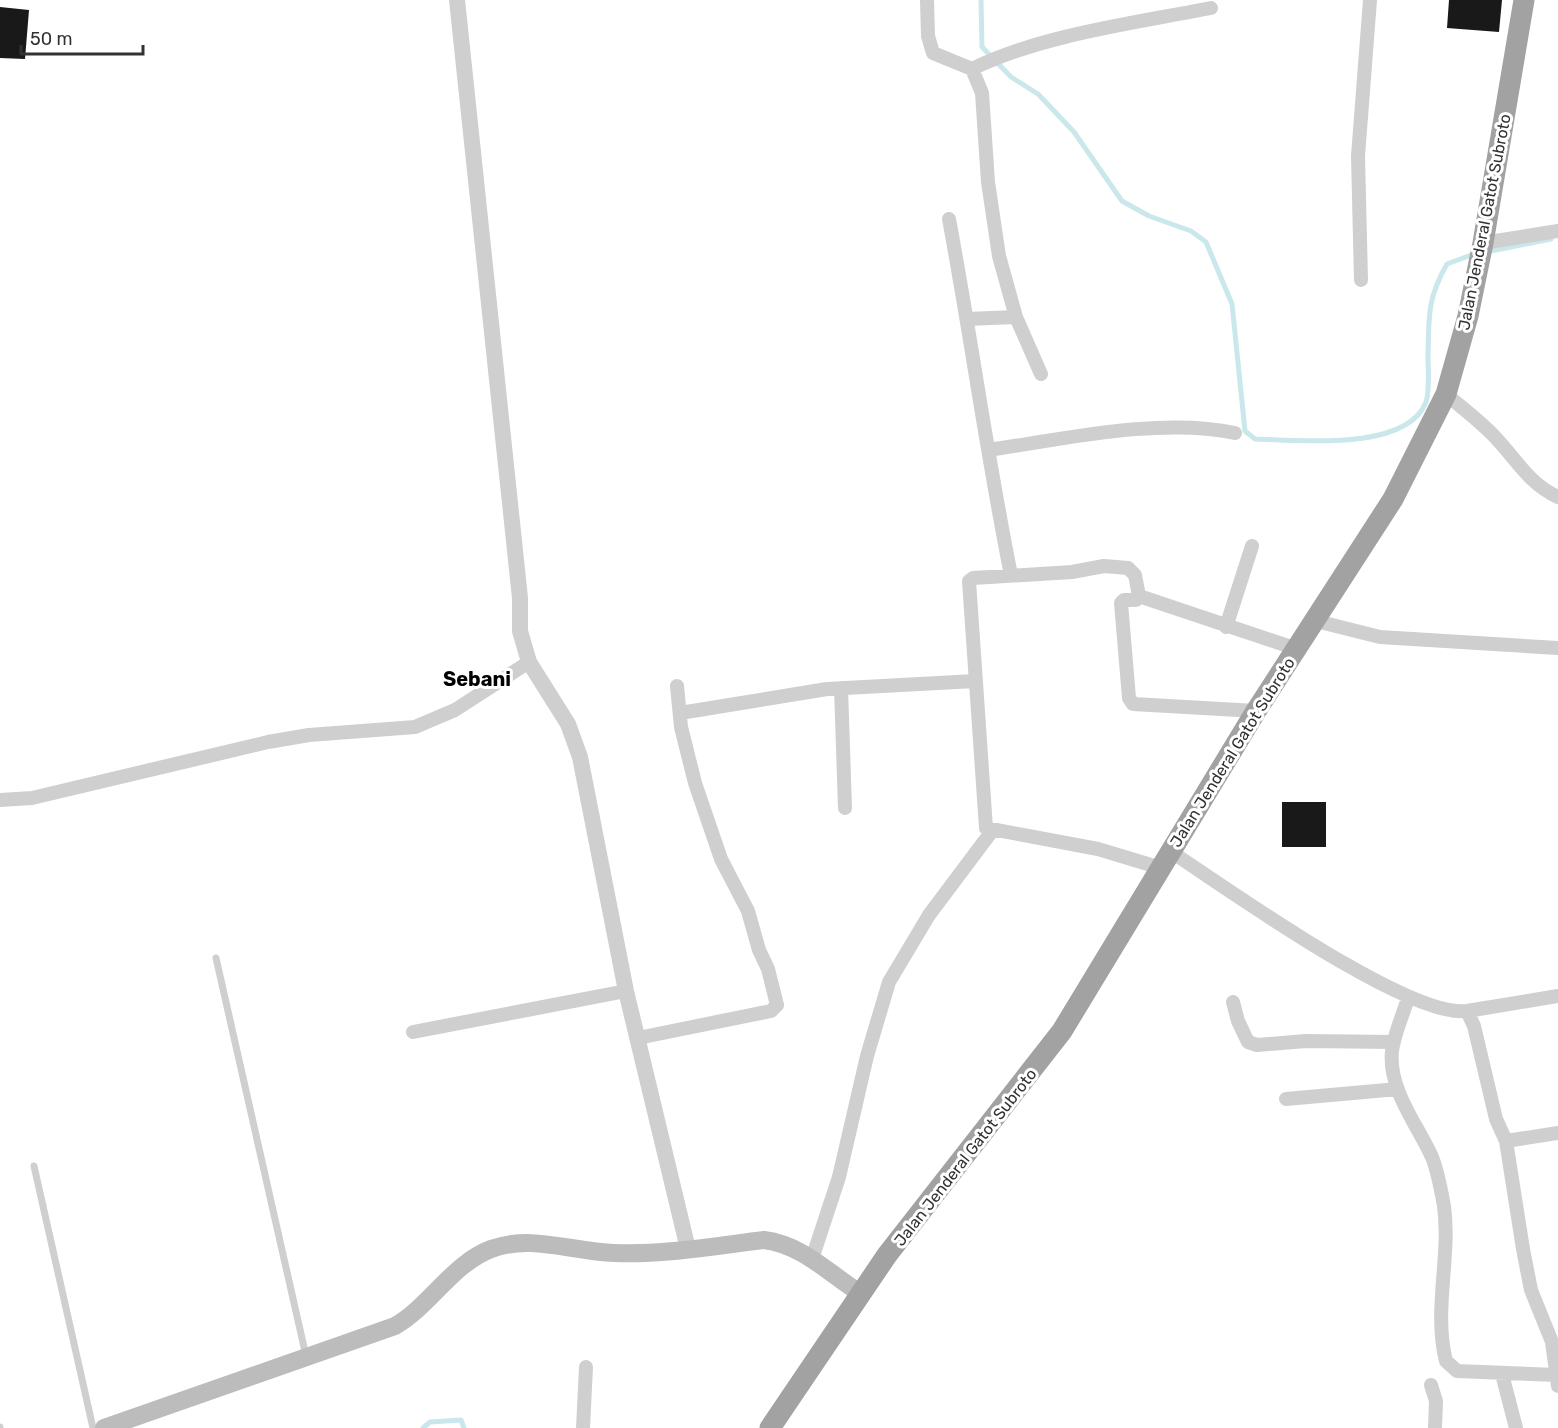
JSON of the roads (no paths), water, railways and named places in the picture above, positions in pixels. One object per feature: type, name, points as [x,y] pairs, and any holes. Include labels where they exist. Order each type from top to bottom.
[{"type":"highway","name":"Jalan Jenderal Gatot Subroto","points":[[770,1428],[860,1293],[1062,1032],[1256,711],[1393,499],[1446,394],[1468,316],[1524,0]]},
{"type":"main road","points":[[104,1428],[188,1401],[306,1356],[395,1326],[407,1319],[467,1263],[491,1249],[535,1242],[613,1253],[687,1249],[764,1240],[791,1246],[860,1293]]},
{"type":"street","points":[[457,0],[519,586],[520,631],[529,662],[568,724],[580,757],[626,991],[687,1249]]},
{"type":"street","points":[[927,0],[928,36],[933,53],[977,66],[1000,56],[1054,40],[1211,8]]},
{"type":"street","points":[[1361,280],[1358,156],[1370,0]]},
{"type":"street","points":[[977,66],[982,93],[988,182],[999,256],[1016,318],[1041,374]]},
{"type":"street","points":[[949,219],[967,319],[974,375],[1011,575]]},
{"type":"street","points":[[1481,250],[1558,231]]},
{"type":"street","points":[[967,319],[1016,318]]},
{"type":"street","points":[[1446,394],[1495,436],[1518,467],[1543,490],[1558,497]]},
{"type":"street","points":[[989,450],[1071,437],[1156,429],[1209,427],[1235,433]]},
{"type":"street","points":[[1226,627],[1252,546]]},
{"type":"street","points":[[1139,596],[1135,575],[1128,568],[1119,566],[1038,575],[973,578],[969,581],[975,681],[984,766],[984,823],[986,828],[992,831],[1166,860],[1408,998],[1467,1011],[1558,996]]},
{"type":"street","points":[[1139,596],[1297,649]]},
{"type":"street","points":[[1139,596],[1136,600],[1124,600],[1121,603],[1129,698],[1132,704],[1256,711]]},
{"type":"street","points":[[1316,621],[1380,638],[1558,648]]},
{"type":"street","points":[[0,800],[32,798],[279,740],[309,735],[415,728],[455,710],[529,662]]},
{"type":"street","points":[[680,713],[841,688],[975,681]]},
{"type":"street","points":[[638,1038],[771,1011],[777,1005],[768,969],[759,950],[748,911],[721,859],[695,783],[680,713],[677,686]]},
{"type":"street","points":[[841,688],[845,808]]},
{"type":"street","points":[[812,1259],[839,1177],[867,1056],[888,982],[928,915],[992,831]]},
{"type":"street","points":[[413,1032],[626,991]]},
{"type":"street","points":[[1408,998],[1394,1042],[1393,1072],[1398,1089],[1433,1159],[1444,1207],[1445,1229],[1440,1295],[1446,1361],[1457,1371],[1557,1380],[1552,1342],[1531,1290],[1506,1141],[1496,1119],[1474,1026],[1467,1011]]},
{"type":"street","points":[[1233,1002],[1238,1021],[1248,1042],[1257,1045],[1316,1040],[1394,1042]]},
{"type":"street","points":[[1286,1099],[1398,1089]]},
{"type":"street","points":[[1506,1141],[1558,1133]]},
{"type":"street","points":[[583,1428],[586,1366]]},
{"type":"street","points":[[1502,1374],[1516,1428]]},
{"type":"street","points":[[1431,1385],[1436,1401],[1435,1428]]},
{"type":"lane","points":[[216,958],[306,1356]]},
{"type":"lane","points":[[34,1166],[93,1428]]},
{"type":"waterway","points":[[981,0],[982,47],[1011,77],[1038,94],[1074,132],[1122,201],[1149,216],[1191,231],[1206,242],[1232,304],[1245,431],[1255,439],[1350,440],[1375,436],[1397,429],[1415,418],[1427,397],[1429,319],[1432,298],[1447,264],[1474,254]]},
{"type":"waterway","points":[[1486,252],[1551,239]]},
{"type":"waterway","points":[[423,1428],[430,1422],[461,1420],[464,1428]]},
{"type":"district","name":"Sebani","points":[[477,679]]}]
